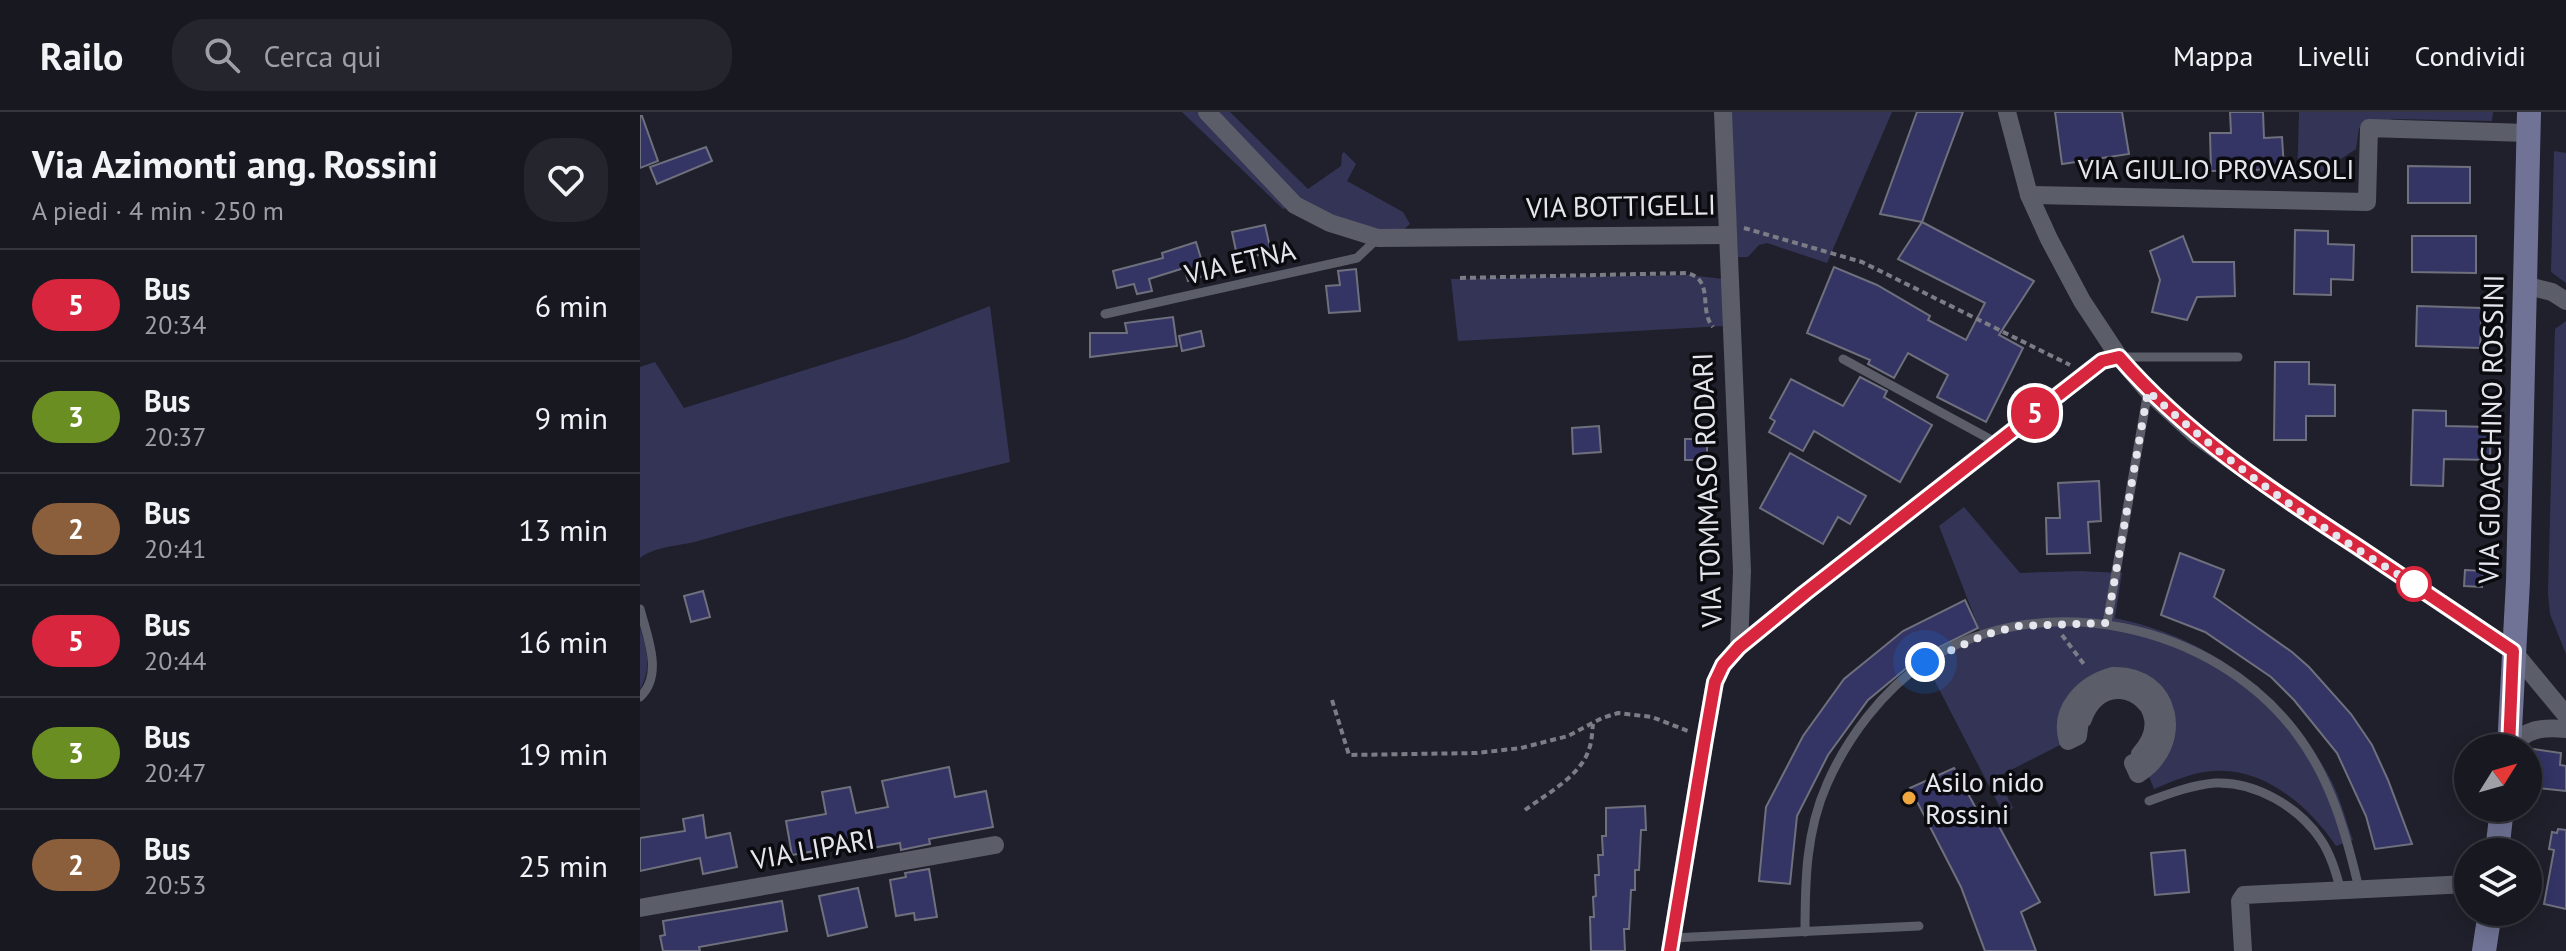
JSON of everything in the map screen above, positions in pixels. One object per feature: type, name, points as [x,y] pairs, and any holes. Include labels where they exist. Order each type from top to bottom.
[{"type":"street","name":"VIA BOTTIGELLI","points":[[1207,112],[1295,205],[1330,223],[1378,238],[1727,235]]},
{"type":"street","name":"VIA TOMMASO RODARI","points":[[1671,945],[1715,682],[1723,665],[1739,647],[1742,571],[1723,112]]},
{"type":"street","points":[[2007,112],[2029,195],[2082,301],[2119,357],[2148,391],[2197,436],[2513,651],[2566,715]]},
{"type":"street","name":"VIA GIULIO PROVASOLI","points":[[2029,195],[2367,202],[2369,128],[2528,122]]},
{"type":"street","name":"VIA GIOACCHINO ROSSINI","points":[[2510,734],[2518,581],[2528,122]]},
{"type":"street","points":[[2524,285],[2552,292],[2566,301]]},
{"type":"street","points":[[1739,647],[2102,361],[2119,357]]},
{"type":"street","points":[[2113,676],[2127,676],[2140,681],[2161,701],[2168,722],[2167,736],[2156,760],[2138,774],[2133,763],[2142,759],[2140,754],[2155,730],[2150,707],[2140,696],[2118,689],[2094,699],[2080,720],[2078,736],[2068,741],[2069,711],[2081,692],[2097,682],[2113,676]]},
{"type":"street","points":[[2525,734],[2544,728],[2566,729]]},
{"type":"street","name":"VIA LIPARI","points":[[640,908],[995,845]]},
{"type":"street","points":[[2243,951],[2240,901],[2244,895],[2454,885]]},
{"type":"street","points":[[2484,951],[2488,926]]},
{"type":"lane","name":"VIA ETNA","points":[[1105,314],[1357,258],[1378,238]]},
{"type":"lane","points":[[2119,357],[2238,357]]},
{"type":"lane","points":[[1843,359],[1997,443]]},
{"type":"lane","points":[[2107,623],[2148,391]]},
{"type":"lane","points":[[640,609],[653,668],[651,685],[640,697]]},
{"type":"lane","points":[[1805,932],[1805,870],[1809,841],[1826,786],[1838,761],[1868,717],[1925,662],[1985,635],[2018,626],[2107,623],[2141,630],[2212,658],[2243,679],[2270,703],[2296,733],[2331,792],[2350,892]]},
{"type":"lane","points":[[2149,801],[2195,786],[2217,783],[2258,791],[2282,803],[2310,826],[2350,892]]},
{"type":"lane","points":[[1671,945],[1805,932],[1919,926]]},
{"type":"path","name":"VIA BOTTIGELLI","points":[[1727,235],[1742,227],[1862,262],[2054,357]]},
{"type":"path","points":[[1460,278],[1687,273],[1696,275],[1705,288],[1709,323],[1716,330],[1730,331]]},
{"type":"path","points":[[2054,624],[2097,682]]},
{"type":"path","points":[[1332,700],[1349,755],[1502,751],[1554,741],[1610,715],[1636,714],[1663,721],[1705,739]]},
{"type":"path","points":[[1525,810],[1583,763],[1590,749],[1593,724]]},
{"type":"shaded area","points":[[1182,112],[1207,112],[1295,205],[1283,209]]},
{"type":"shaded area","points":[[1215,112],[1230,112],[1308,189],[1341,166],[1344,152],[1356,164],[1347,181],[1403,212],[1410,224],[1402,231],[1389,235],[1333,218],[1299,200]]},
{"type":"shaded area","points":[[1730,112],[1892,112],[1827,263],[1767,243],[1759,245],[1748,257],[1738,257]]},
{"type":"shaded area","points":[[2299,112],[2493,112],[2492,121],[2393,119],[2359,128],[2356,149],[2306,182],[2297,182]]},
{"type":"shaded area","points":[[2554,151],[2566,153],[2566,283],[2551,272]]},
{"type":"shaded area","points":[[1689,275],[1723,279],[1724,326],[1458,341],[1451,279]]},
{"type":"shaded area","points":[[990,306],[1010,462],[660,549],[640,558],[640,367],[655,362],[684,408],[904,339]]},
{"type":"shaded area","points":[[2566,321],[2566,654],[2550,614],[2548,593],[2555,329]]},
{"type":"shaded area","points":[[1964,507],[2020,573],[2122,573],[2115,618],[2150,627],[2214,656],[2268,697],[2292,722],[2332,782],[2353,840],[2336,846],[2313,817],[2284,792],[2233,771],[2183,777],[2154,789],[2146,769],[2163,748],[2127,676],[2068,741],[1997,777],[2013,808],[2003,813],[1925,662],[1982,636],[1939,526]]},
{"type":"shaded area","points":[[640,628],[647,659],[646,674],[640,689]]},
{"type":"building","points":[[1917,112],[1963,112],[1922,222],[1880,214]]},
{"type":"building","points":[[2055,112],[2122,112],[2129,154],[2062,164]]},
{"type":"building","points":[[2230,112],[2263,112],[2264,138],[2282,137],[2284,169],[2211,171],[2210,133],[2231,133]]},
{"type":"building","points":[[640,116],[658,161],[640,168]]},
{"type":"building","points":[[706,147],[712,161],[657,184],[650,167]]},
{"type":"building","points":[[2408,166],[2470,167],[2470,203],[2408,203]]},
{"type":"building","points":[[1922,222],[2034,281],[1999,335],[2023,348],[1986,422],[1937,397],[1948,375],[1908,353],[1894,378],[1868,364],[1870,360],[1807,333],[1834,267],[1877,285],[1930,316],[1928,320],[1966,340],[1985,303],[1898,259]]},
{"type":"building","points":[[1265,225],[1271,252],[1255,256],[1253,248],[1236,251],[1232,232]]},
{"type":"building","points":[[2295,230],[2328,231],[2328,244],[2354,245],[2353,280],[2331,279],[2331,295],[2294,294]]},
{"type":"building","points":[[2183,236],[2193,262],[2234,262],[2235,296],[2197,297],[2187,320],[2152,312],[2160,280],[2150,251]]},
{"type":"building","points":[[2412,236],[2476,236],[2476,273],[2412,272]]},
{"type":"building","points":[[1196,242],[1206,275],[1188,281],[1184,268],[1149,279],[1152,291],[1137,294],[1134,284],[1117,288],[1113,271],[1163,258],[1162,253]]},
{"type":"building","points":[[1356,269],[1360,311],[1329,313],[1326,286],[1340,285],[1338,271]]},
{"type":"building","points":[[2417,306],[2482,308],[2480,348],[2416,346]]},
{"type":"building","points":[[1173,317],[1177,346],[1090,357],[1090,333],[1127,333],[1125,323]]},
{"type":"building","points":[[1201,331],[1204,346],[1182,351],[1179,336]]},
{"type":"building","points":[[2275,362],[2309,362],[2309,384],[2335,385],[2335,416],[2306,416],[2306,440],[2274,440]]},
{"type":"building","points":[[1860,377],[1887,391],[1884,397],[1932,425],[1900,482],[1814,431],[1803,451],[1769,432],[1775,421],[1770,418],[1791,379],[1843,406]]},
{"type":"building","points":[[2413,410],[2446,411],[2446,426],[2491,427],[2490,460],[2444,459],[2443,486],[2411,485]]},
{"type":"building","points":[[1599,426],[1601,452],[1573,454],[1572,428]]},
{"type":"building","points":[[1685,439],[1707,439],[1707,460],[1685,460]]},
{"type":"building","points":[[1790,453],[1866,496],[1850,524],[1838,517],[1823,544],[1760,508]]},
{"type":"building","points":[[2099,481],[2101,521],[2088,522],[2090,553],[2047,554],[2046,518],[2060,518],[2058,483]]},
{"type":"building","points":[[2180,553],[2224,570],[2214,597],[2292,652],[2351,714],[2372,745],[2412,844],[2375,849],[2366,816],[2337,753],[2294,700],[2271,677],[2205,632],[2161,615]]},
{"type":"building","points":[[2465,570],[2483,571],[2482,587],[2464,586]]},
{"type":"building","points":[[703,591],[710,617],[691,622],[684,596]]},
{"type":"building","points":[[1965,600],[1978,628],[1921,656],[1868,700],[1828,755],[1797,816],[1790,884],[1759,881],[1766,807],[1803,736],[1844,679],[1903,631]]},
{"type":"building","points":[[2542,750],[2561,753],[2560,765],[2566,766],[2566,791],[2542,788]]},
{"type":"building","points":[[949,767],[955,797],[986,791],[993,827],[929,839],[930,844],[901,850],[900,843],[855,851],[853,844],[792,855],[786,821],[826,814],[822,792],[850,787],[856,813],[888,807],[882,781]]},
{"type":"building","points":[[1954,768],[1984,823],[1995,819],[2040,902],[2021,912],[2036,951],[1985,951],[1961,887],[1910,788]]},
{"type":"building","points":[[1645,806],[1646,830],[1641,830],[1639,870],[1635,870],[1635,890],[1631,890],[1629,929],[1624,929],[1625,951],[1591,951],[1590,917],[1594,917],[1598,855],[1603,855],[1602,836],[1606,836],[1606,808]]},
{"type":"building","points":[[703,815],[706,838],[730,833],[737,867],[703,874],[700,858],[640,871],[640,838],[685,831],[683,819]]},
{"type":"building","points":[[2558,829],[2566,830],[2566,909],[2544,904],[2554,850],[2549,849],[2552,832],[2557,833]]},
{"type":"building","points":[[2185,850],[2189,892],[2155,895],[2151,853]]},
{"type":"building","points":[[929,869],[937,917],[915,920],[914,913],[896,916],[890,880],[906,877],[905,873]]},
{"type":"building","points":[[858,888],[867,927],[828,936],[819,896]]},
{"type":"building","points":[[782,901],[787,931],[699,947],[700,951],[663,951],[660,936],[665,935],[663,921]]},
{"type":"bus line","name":"5","points":[[1670,951],[1715,682],[1723,665],[1739,647],[1805,593],[2102,361],[2119,357],[2148,391],[2197,436],[2513,651],[2510,734]]},
{"type":"place","name":"Asilo nido Rossini","points":[[1909,798]]},
{"type":"route","points":[[1925,662],[1985,635],[2018,626],[2107,623],[2148,391],[2197,436],[2414,584]]}]
